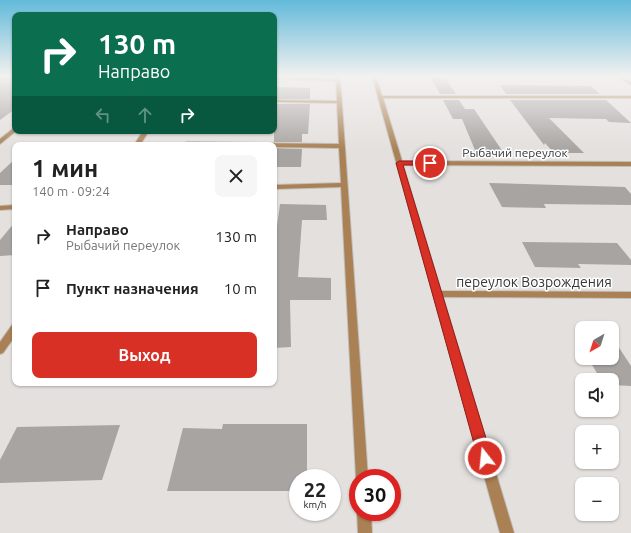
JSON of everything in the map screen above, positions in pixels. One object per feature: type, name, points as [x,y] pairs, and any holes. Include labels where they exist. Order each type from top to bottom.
[{"type":"street","points":[[277,101],[339,102],[361,469]]},
{"type":"street","points":[[381,101],[507,533]]},
{"type":"street","points":[[0,142],[12,132]]},
{"type":"street","points":[[277,145],[342,146]]},
{"type":"street","name":"Рыбачий переулок","points":[[399,163],[631,164]]},
{"type":"street","points":[[277,187],[344,185]]},
{"type":"street","points":[[0,208],[12,207]]},
{"type":"street","name":"переулок Возрождения","points":[[438,294],[631,295]]},
{"type":"street","points":[[0,350],[12,332]]},
{"type":"street","points":[[364,521],[365,533]]},
{"type":"building","points":[[0,101],[12,101],[12,111],[0,120]]},
{"type":"building","points":[[443,101],[460,101],[465,109],[474,109],[503,152],[475,150],[462,119],[453,119]]},
{"type":"building","points":[[511,101],[607,101],[631,123],[609,122],[606,119],[549,118],[584,153],[554,153],[545,143],[544,145]]},
{"type":"building","points":[[277,104],[310,104],[308,134],[302,134],[302,142],[274,142],[274,134],[277,134]]},
{"type":"building","points":[[277,148],[302,149],[301,167],[277,167]]},
{"type":"building","points":[[12,162],[12,185],[0,185],[0,173]]},
{"type":"building","points":[[489,183],[625,187],[631,194],[631,205],[544,204],[546,208],[502,207]]},
{"type":"building","points":[[280,204],[326,205],[327,220],[302,220],[298,277],[331,278],[331,300],[290,300],[291,347],[277,348],[277,226]]},
{"type":"building","points":[[12,226],[12,255],[0,256],[0,240]]},
{"type":"building","points":[[522,242],[617,243],[631,260],[631,265],[578,264],[581,268],[535,267]]},
{"type":"building","points":[[619,348],[631,366],[631,386],[619,385],[619,373],[597,373],[592,365],[619,365]]},
{"type":"building","points":[[223,424],[307,424],[307,469],[289,469],[289,491],[167,491],[183,428],[222,429]]},
{"type":"building","points":[[120,425],[102,480],[0,483],[0,460],[17,427]]},
{"type":"route","points":[[430,163],[399,163],[485,458]]}]
